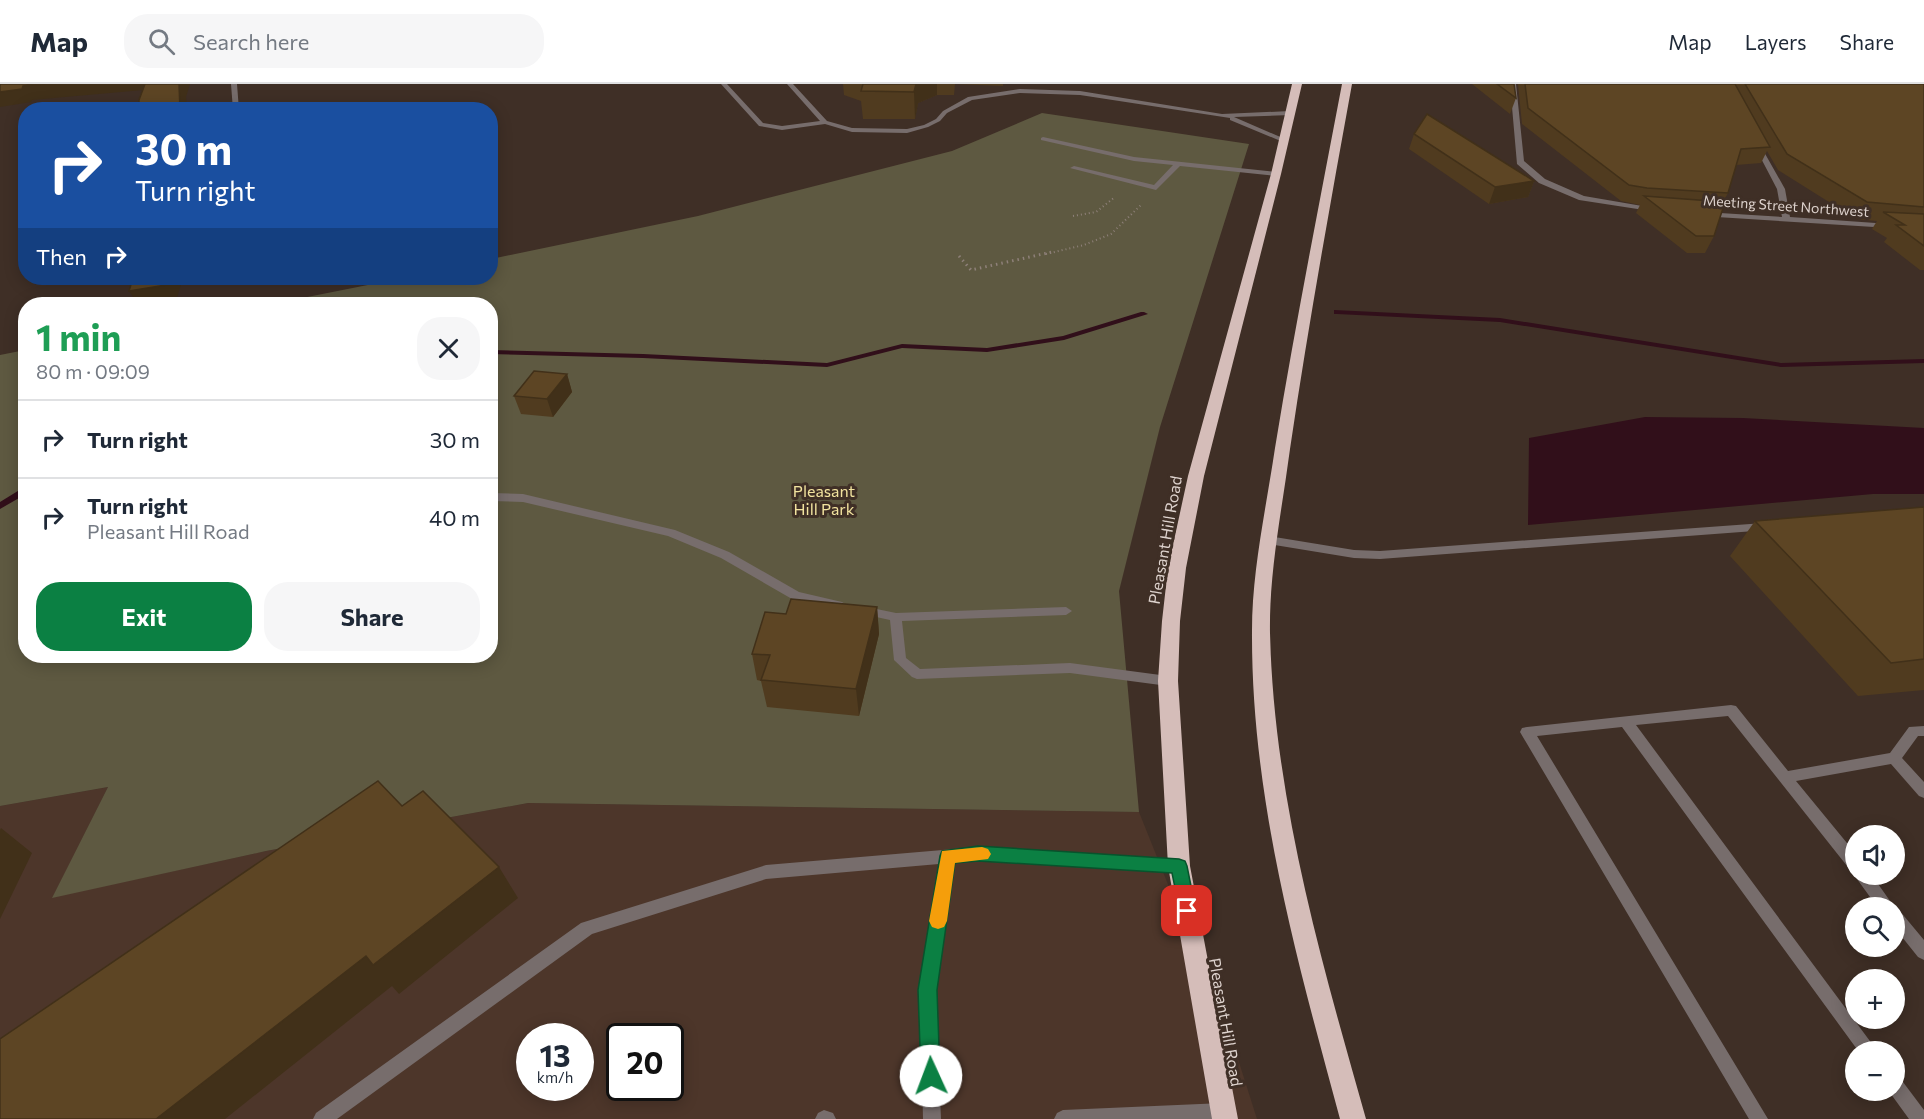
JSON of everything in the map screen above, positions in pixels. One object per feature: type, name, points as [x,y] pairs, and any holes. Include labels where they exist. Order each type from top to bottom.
[{"type":"highway","name":"Pleasant Hill Road","points":[[1224,1115],[1179,866],[1168,681],[1171,621],[1177,567],[1196,476],[1276,174],[1297,84]]},
{"type":"highway","points":[[1347,84],[1294,372],[1263,584],[1261,631],[1263,698],[1273,778],[1287,860],[1308,956],[1353,1119]]},
{"type":"street","points":[[234,84],[235,102]]},
{"type":"street","points":[[724,84],[761,125],[782,128],[825,122],[852,130],[907,131],[932,123],[964,101],[1020,91],[1080,93],[1222,116],[1290,113]]},
{"type":"street","points":[[790,84],[825,122]]},
{"type":"street","points":[[1080,93],[1081,84]]},
{"type":"street","points":[[1513,84],[1520,162],[1527,169],[1542,181],[1582,198],[1662,211]]},
{"type":"street","points":[[987,85],[989,95]]},
{"type":"street","points":[[1222,116],[1283,140]]},
{"type":"street","points":[[1754,138],[1781,189],[1787,220]]},
{"type":"street","points":[[1043,139],[1134,159],[1276,174]]},
{"type":"street","points":[[1074,168],[1156,188],[1179,164]]},
{"type":"street","name":"Meeting Street Northwest","points":[[1696,213],[1901,227]]},
{"type":"street","points":[[498,497],[523,498],[671,533],[725,555],[796,596],[896,617],[1066,611]]},
{"type":"street","points":[[1269,540],[1354,554],[1380,555],[1782,525]]},
{"type":"street","points":[[896,617],[900,660],[917,674],[1070,668],[1168,681]]},
{"type":"street","points":[[1759,1119],[1527,732],[1731,710],[1845,852]]},
{"type":"street","points":[[1625,721],[1862,1041]]},
{"type":"street","points":[[1784,777],[1894,758],[1914,731],[1924,731]]},
{"type":"street","points":[[1894,758],[1924,792]]},
{"type":"street","points":[[1908,774],[1924,772]]},
{"type":"street","points":[[322,1119],[587,928],[766,872],[978,854],[1179,866]]},
{"type":"street","points":[[932,1119],[928,990],[948,856]]},
{"type":"street","points":[[1870,885],[1880,897]]},
{"type":"street","points":[[1905,929],[1924,952]]},
{"type":"street","points":[[1905,1099],[1920,1119]]},
{"type":"street","points":[[1063,1119],[1224,1115]]},
{"type":"path","points":[[1073,216],[1096,212],[1130,182]]},
{"type":"path","points":[[959,256],[971,270],[1084,245],[1111,234],[1135,213],[1156,188]]},
{"type":"shaded area","points":[[1645,417],[1743,418],[1924,428],[1924,494],[1873,494],[1528,525],[1529,438]]},
{"type":"shaded area","points":[[108,787],[53,897],[266,851],[528,803],[1139,812],[1238,1059],[1257,1119],[0,1119],[0,806]]},
{"type":"green space","name":"Pleasant Hill Park","points":[[1042,113],[1249,144],[1160,427],[1119,591],[1139,812],[528,803],[266,851],[52,898],[108,787],[0,806],[0,355],[18,351],[18,663],[498,663],[498,297],[307,297],[368,285],[498,285],[498,258],[698,216],[952,151]]},
{"type":"building","points":[[0,84],[44,84],[0,92]]},
{"type":"building","points":[[145,84],[179,84],[180,102],[139,102]]},
{"type":"building","points":[[863,84],[916,84],[914,92],[861,91]]},
{"type":"building","points":[[1497,84],[1514,84],[1516,98]]},
{"type":"building","points":[[1525,84],[1735,84],[1770,147],[1741,149],[1728,193],[1629,185],[1528,108]]},
{"type":"building","points":[[1745,84],[1924,84],[1924,207],[1867,202],[1787,154]]},
{"type":"building","points":[[1427,114],[1534,181],[1495,187],[1414,134]]},
{"type":"building","points":[[1644,196],[1725,202],[1714,236],[1696,236]]},
{"type":"building","points":[[1883,212],[1924,214],[1924,246],[1896,225],[1905,225]]},
{"type":"building","points":[[131,285],[166,285],[129,291]]},
{"type":"building","points":[[534,371],[567,374],[547,399],[514,396]]},
{"type":"building","points":[[1924,507],[1924,659],[1891,663],[1755,521]]},
{"type":"building","points":[[791,599],[877,607],[856,689],[761,680],[770,655],[752,654],[765,612],[786,614]]},
{"type":"building","points":[[378,781],[402,806],[423,791],[499,867],[373,965],[366,956],[156,1119],[0,1119],[0,1039]]},
{"type":"waterway","points":[[1337,312],[1500,320],[1781,365],[1924,361]]},
{"type":"waterway","points":[[498,352],[643,356],[827,365],[902,346],[987,350],[1064,338],[1144,314]]},
{"type":"waterway","points":[[0,506],[18,494]]},
{"type":"slow traffic","points":[[938,921],[948,856],[982,854]]},
{"type":"route","points":[[931,1076],[928,990],[948,856],[978,854],[1179,866],[1187,911]]}]
